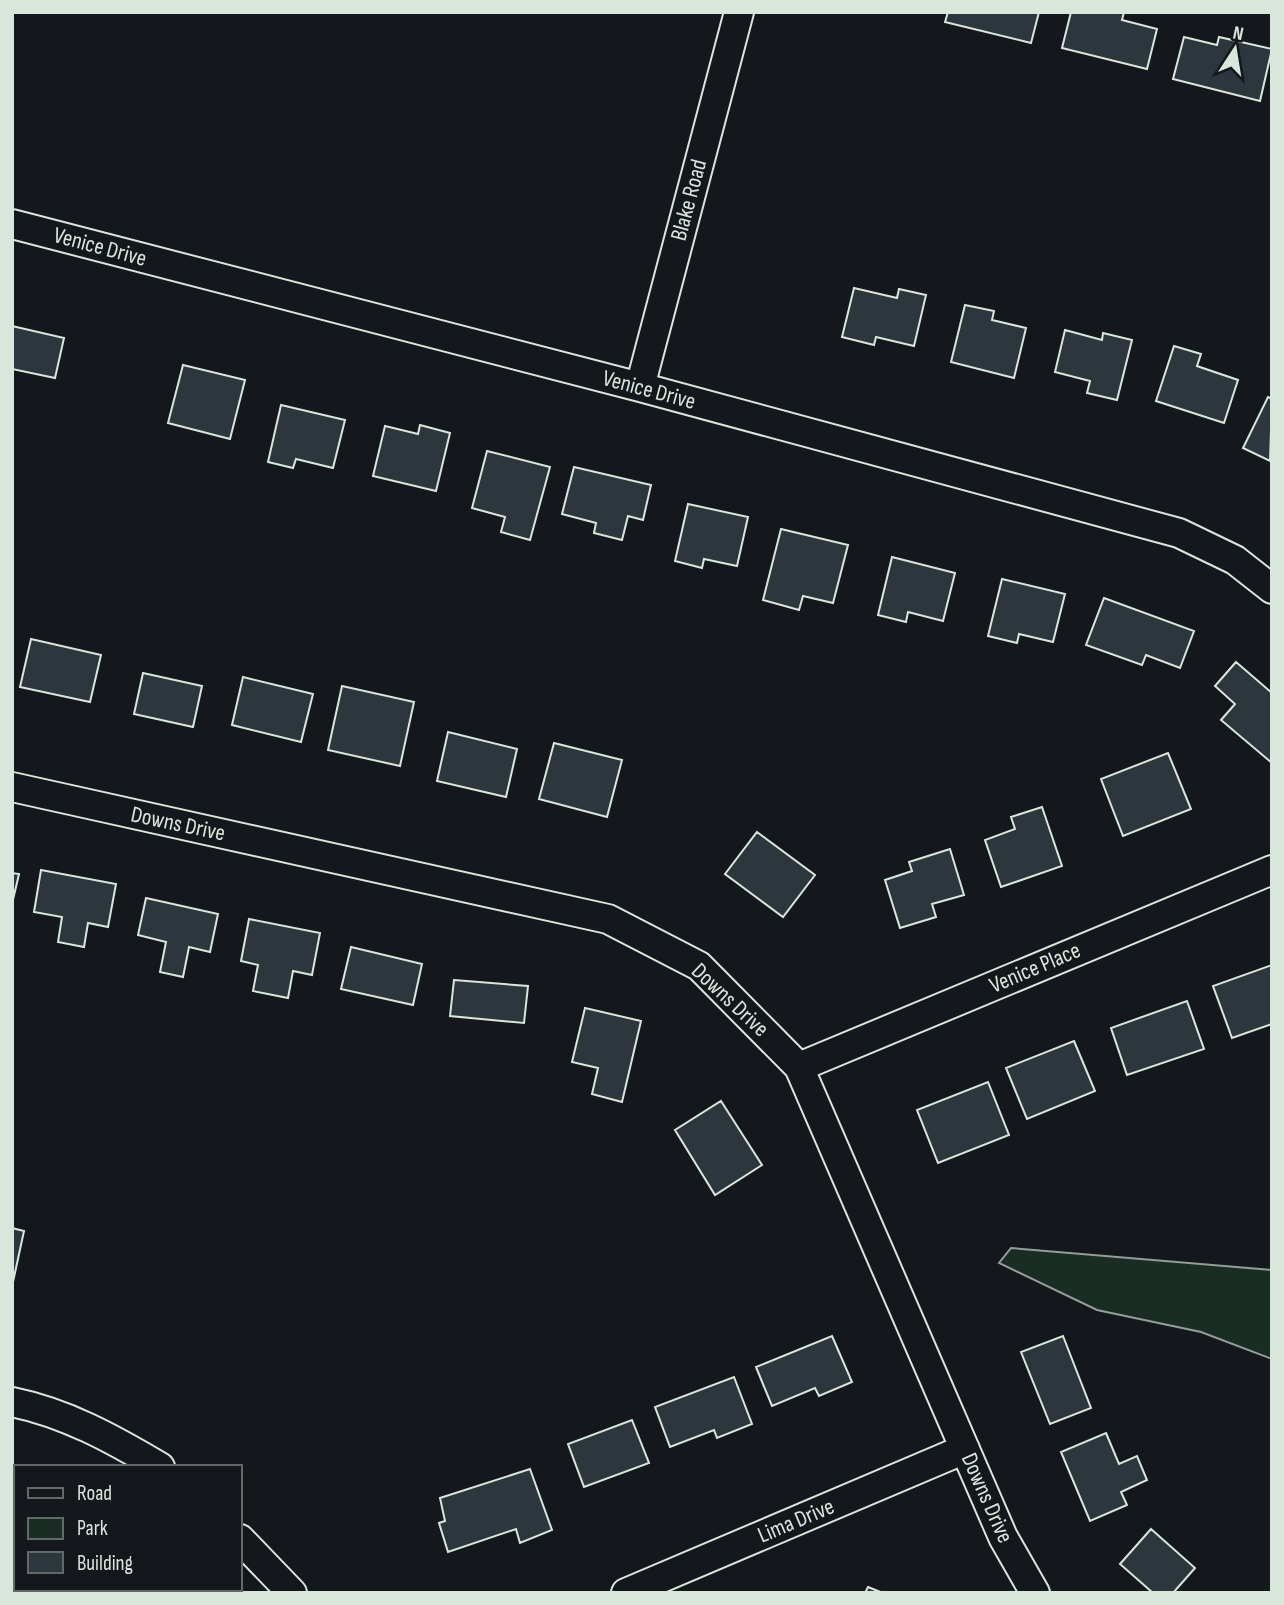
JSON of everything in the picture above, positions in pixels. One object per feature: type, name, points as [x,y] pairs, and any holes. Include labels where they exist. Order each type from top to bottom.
[{"type":"street","name":"Blake Road","points":[[640,387],[738,12]]},
{"type":"street","name":"Venice Drive","points":[[12,224],[640,387],[1178,533],[1235,559],[1272,589]]},
{"type":"street","name":"Downs Drive","points":[[12,787],[608,919],[699,966],[799,1067],[1003,1537],[1035,1593]]},
{"type":"street","name":"Venice Place","points":[[799,1067],[1272,870]]},
{"type":"street","points":[[12,1402],[42,1408],[110,1437],[157,1465]]},
{"type":"street","name":"Lima Drive","points":[[626,1593],[965,1449]]},
{"type":"street","points":[[242,1541],[292,1593]]},
{"type":"green space","points":[[1011,1248],[1272,1270],[1272,1359],[1201,1332],[1097,1310],[999,1263]]},
{"type":"building","points":[[948,12],[1039,12],[1031,43],[945,22]]},
{"type":"building","points":[[1071,12],[1124,12],[1122,20],[1157,29],[1147,69],[1062,48]]},
{"type":"building","points":[[1184,37],[1217,45],[1219,37],[1272,49],[1260,101],[1173,79]]},
{"type":"building","points":[[854,288],[897,298],[899,289],[926,295],[914,346],[876,337],[874,345],[842,337]]},
{"type":"building","points":[[965,305],[994,311],[992,320],[1026,328],[1014,378],[951,362]]},
{"type":"building","points":[[12,326],[64,338],[55,378],[12,369]]},
{"type":"building","points":[[1065,330],[1102,340],[1103,333],[1132,340],[1117,400],[1087,393],[1090,381],[1055,372]]},
{"type":"building","points":[[1174,346],[1201,354],[1197,366],[1238,380],[1224,423],[1156,401]]},
{"type":"building","points":[[183,365],[245,380],[230,439],[168,423]]},
{"type":"building","points":[[1268,397],[1272,399],[1270,461],[1243,448]]},
{"type":"building","points":[[281,405],[345,420],[333,468],[296,459],[293,468],[268,462]]},
{"type":"building","points":[[420,425],[450,433],[436,491],[373,476],[385,426],[418,434]]},
{"type":"building","points":[[487,451],[550,467],[530,540],[501,532],[505,517],[472,508]]},
{"type":"building","points":[[574,467],[651,485],[643,520],[628,516],[622,540],[594,533],[596,523],[562,514]]},
{"type":"building","points":[[688,504],[748,517],[737,566],[704,559],[702,568],[675,561]]},
{"type":"building","points":[[781,529],[848,545],[833,603],[803,596],[799,610],[763,600]]},
{"type":"building","points":[[892,557],[955,573],[943,621],[908,612],[906,622],[878,615]]},
{"type":"building","points":[[1002,579],[1065,594],[1053,642],[1019,634],[1017,643],[988,636]]},
{"type":"building","points":[[1104,598],[1194,631],[1180,668],[1146,655],[1142,665],[1086,645]]},
{"type":"building","points":[[31,639],[101,655],[90,702],[20,687]]},
{"type":"building","points":[[1236,662],[1272,693],[1272,763],[1221,720],[1235,704],[1215,686]]},
{"type":"building","points":[[143,673],[202,686],[193,727],[134,714]]},
{"type":"building","points":[[243,677],[313,694],[301,742],[232,725]]},
{"type":"building","points":[[342,686],[414,702],[400,766],[328,750]]},
{"type":"building","points":[[448,732],[517,749],[506,797],[437,781]]},
{"type":"building","points":[[554,743],[622,760],[607,817],[539,799]]},
{"type":"building","points":[[1168,753],[1191,809],[1123,836],[1101,779]]},
{"type":"building","points":[[1042,807],[1062,866],[1001,887],[985,840],[1015,829],[1011,817]]},
{"type":"building","points":[[757,832],[815,875],[783,917],[725,874]]},
{"type":"building","points":[[950,849],[964,895],[932,904],[936,917],[900,928],[885,880],[912,871],[909,862]]},
{"type":"building","points":[[41,870],[116,884],[108,927],[88,923],[84,947],[58,942],[62,917],[34,912]]},
{"type":"building","points":[[12,873],[19,874],[12,904]]},
{"type":"building","points":[[146,898],[218,914],[210,952],[189,947],[183,977],[160,972],[166,942],[138,935]]},
{"type":"building","points":[[249,919],[320,933],[312,975],[293,971],[288,998],[253,991],[258,965],[241,961]]},
{"type":"building","points":[[351,947],[422,964],[413,1005],[341,989]]},
{"type":"building","points":[[1272,965],[1272,1024],[1232,1038],[1213,986]]},
{"type":"building","points":[[454,980],[528,986],[524,1023],[450,1016]]},
{"type":"building","points":[[1187,1001],[1204,1049],[1127,1075],[1111,1028]]},
{"type":"building","points":[[585,1008],[641,1021],[622,1102],[592,1094],[598,1068],[572,1062]]},
{"type":"building","points":[[1074,1041],[1095,1091],[1027,1119],[1006,1068]]},
{"type":"building","points":[[988,1082],[1009,1135],[938,1163],[917,1110]]},
{"type":"building","points":[[721,1101],[762,1165],[715,1195],[675,1130]]},
{"type":"building","points":[[12,1228],[24,1231],[13,1282],[12,1281]]},
{"type":"building","points":[[832,1336],[852,1382],[819,1396],[815,1388],[772,1406],[756,1367]]},
{"type":"building","points":[[1063,1336],[1091,1408],[1050,1424],[1021,1352]]},
{"type":"building","points":[[734,1377],[752,1424],[717,1438],[714,1430],[670,1447],[655,1407]]},
{"type":"building","points":[[632,1420],[649,1463],[584,1487],[568,1444]]},
{"type":"building","points":[[1106,1433],[1119,1464],[1137,1456],[1147,1480],[1121,1492],[1127,1505],[1090,1521],[1061,1452]]},
{"type":"building","points":[[530,1469],[552,1530],[520,1543],[516,1529],[448,1552],[439,1523],[445,1521],[440,1498]]},
{"type":"building","points":[[1151,1529],[1195,1568],[1173,1593],[1153,1593],[1120,1564]]},
{"type":"building","points":[[868,1587],[883,1593],[865,1593]]}]
